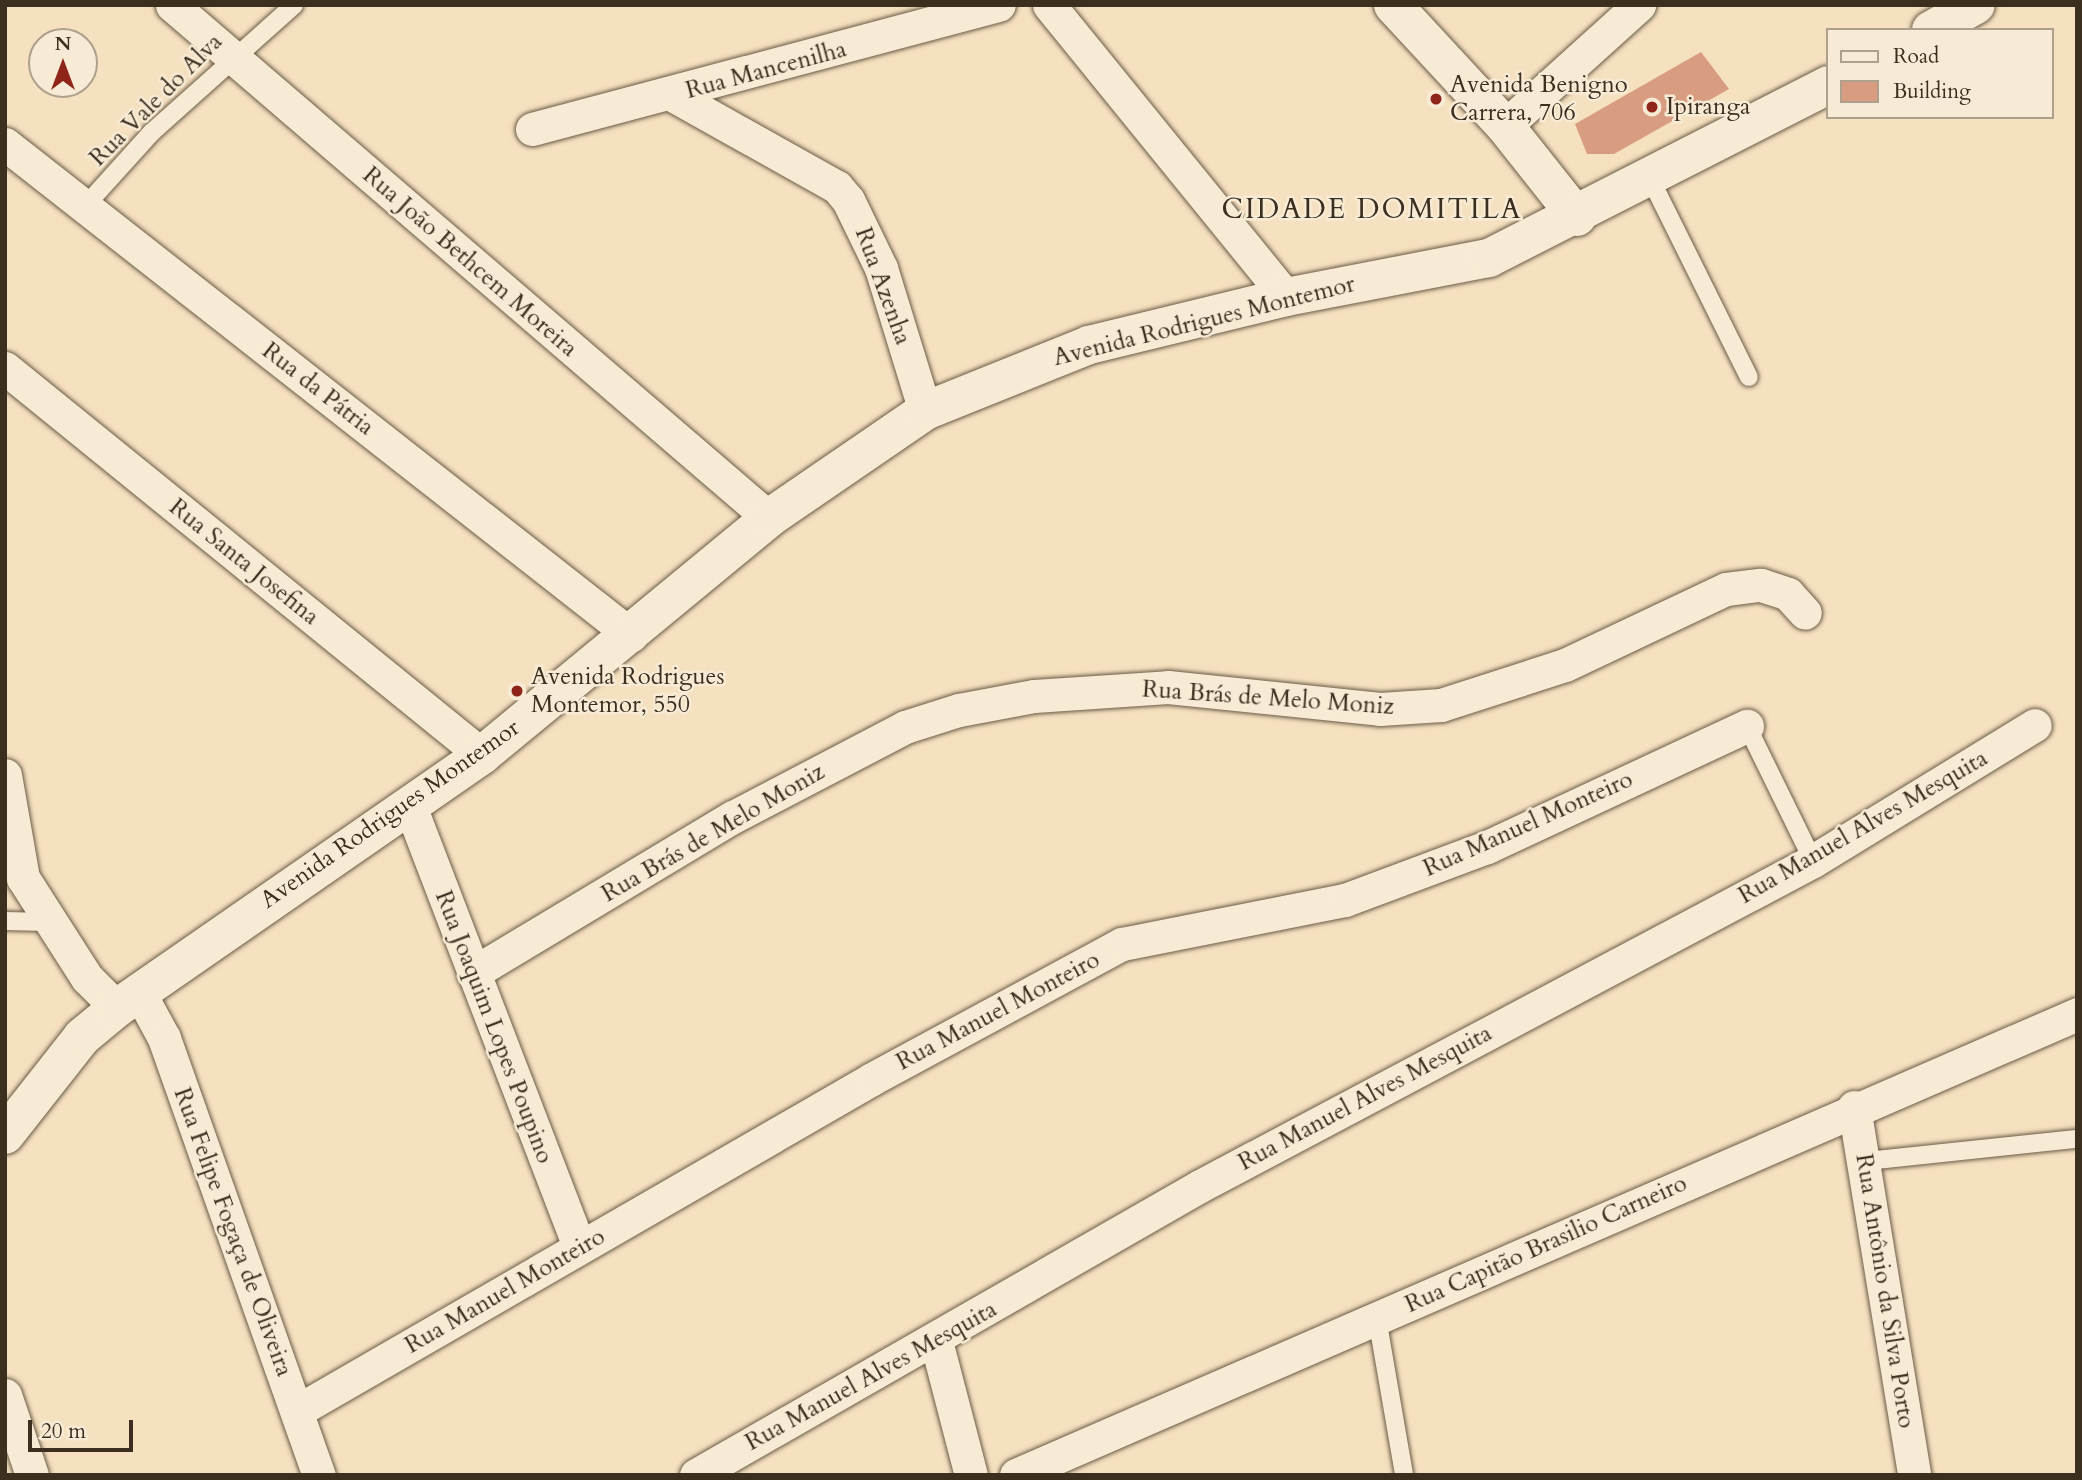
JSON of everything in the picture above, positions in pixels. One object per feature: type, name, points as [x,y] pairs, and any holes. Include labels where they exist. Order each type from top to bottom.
[{"type":"street","name":"Rua João Bethcem Moreira","points":[[172,5],[769,518]]},
{"type":"street","name":"Rua Mancenilha","points":[[532,129],[999,5]]},
{"type":"street","points":[[1049,5],[1286,296]]},
{"type":"street","points":[[1394,5],[1505,126],[1577,217]]},
{"type":"street","points":[[1505,126],[1639,5]]},
{"type":"street","points":[[1935,28],[1976,5]]},
{"type":"street","name":"Avenida Rodrigues Montemor","points":[[5,1135],[82,1037],[128,1000],[482,755],[631,635],[769,518],[925,411],[1089,345],[1286,296],[1489,258],[1651,180],[1826,86]]},
{"type":"street","name":"Rua Azenha","points":[[671,94],[836,187],[848,200],[881,268],[925,411]]},
{"type":"street","name":"Rua da Pátria","points":[[5,144],[631,635]]},
{"type":"street","name":"Rua Santa Josefina","points":[[5,368],[482,755]]},
{"type":"street","name":"Rua Brás de Melo Moniz","points":[[473,973],[733,817],[905,727],[959,710],[1034,696],[1168,687],[1380,709],[1441,705],[1565,665],[1726,589],[1761,585],[1788,594],[1805,613]]},
{"type":"street","name":"Rua Manuel Alves Mesquita","points":[[696,1475],[936,1341],[1200,1186],[1813,861],[2035,725]]},
{"type":"street","name":"Rua Manuel Monteiro","points":[[297,1411],[579,1247],[1122,944],[1345,900],[1487,847],[1747,726]]},
{"type":"street","name":"Rua Felipe Fogaça de Oliveira","points":[[5,775],[23,878],[47,922],[164,1038],[319,1475]]},
{"type":"street","name":"Rua Joaquim Lopes Poupino","points":[[410,806],[579,1247]]},
{"type":"street","name":"Rua Capitão Brasilio Carneiro","points":[[1016,1475],[1854,1107],[2077,1014]]},
{"type":"street","name":"Rua Antônio da Silva Porto","points":[[1854,1107],[1866,1161],[1914,1475]]},
{"type":"street","points":[[936,1341],[971,1475]]},
{"type":"street","points":[[5,1395],[32,1475]]},
{"type":"lane","name":"Rua Vale do Alva","points":[[86,205],[231,58],[295,5]]},
{"type":"lane","points":[[1651,180],[1749,377]]},
{"type":"lane","points":[[1747,726],[1813,861]]},
{"type":"lane","points":[[5,921],[47,922]]},
{"type":"lane","points":[[1866,1161],[2077,1139]]},
{"type":"lane","points":[[1377,1318],[1404,1475]]},
{"type":"building","name":"Ipiranga","points":[[1701,52],[1729,89],[1614,154],[1587,154],[1575,124]]},
{"type":"place","name":"Avenida Benigno Carrera, 706","points":[[1436,99]]},
{"type":"place","name":"Ipiranga","points":[[1652,107]]},
{"type":"place","name":"Avenida Rodrigues Montemor, 550","points":[[517,691]]},
{"type":"district","name":"CIDADE DOMITILA","points":[[1372,209]]}]
